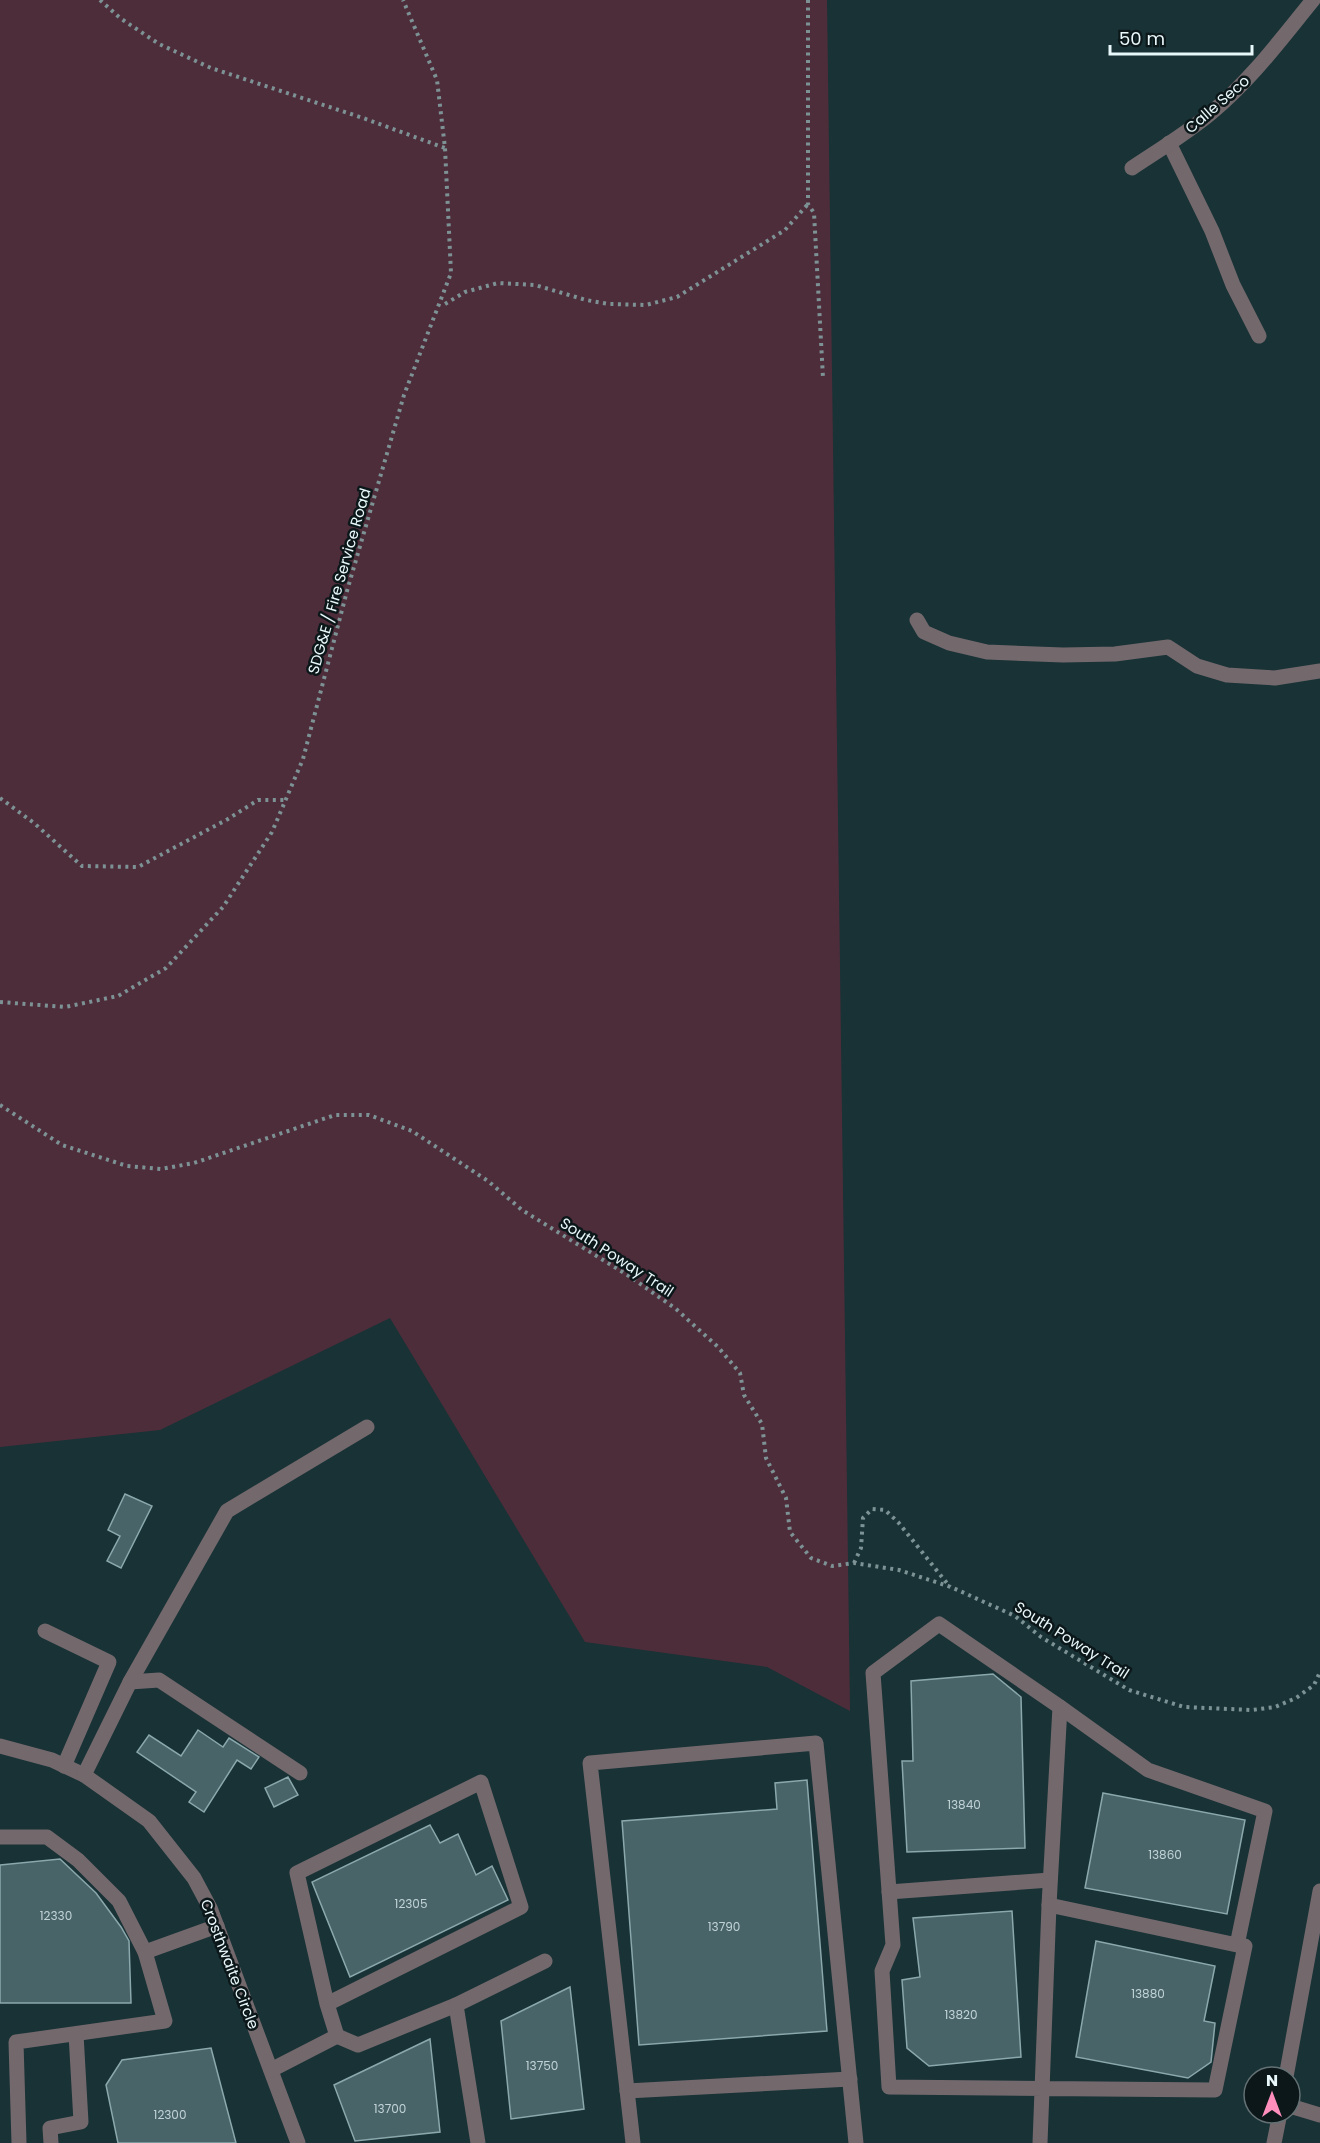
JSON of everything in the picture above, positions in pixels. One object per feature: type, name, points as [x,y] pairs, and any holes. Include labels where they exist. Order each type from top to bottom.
[{"type":"street","name":"Calle Seco","points":[[1132,168],[1211,113],[1236,90],[1260,66],[1313,0]]},
{"type":"street","points":[[1169,143],[1202,210],[1233,285],[1260,336]]},
{"type":"street","points":[[917,620],[924,632],[949,643],[987,652],[1063,655],[1115,654],[1168,647],[1197,666],[1227,675],[1275,678],[1320,671]]},
{"type":"street","points":[[84,1775],[130,1682],[227,1511],[367,1427]]},
{"type":"street","points":[[1049,1905],[1237,1945],[1245,1946],[1215,2090],[890,2087],[882,1971],[893,1945],[873,1673],[939,1624],[1148,1770],[1265,1811],[1237,1945]]},
{"type":"street","points":[[45,1631],[109,1662],[64,1766]]},
{"type":"street","points":[[130,1682],[159,1680],[300,1773]]},
{"type":"street","points":[[1040,2143],[1050,1880],[1060,1707]]},
{"type":"street","points":[[633,2143],[590,1763],[816,1743],[856,2143]]},
{"type":"street","name":"Crosthwaite Circle","points":[[0,1746],[52,1760],[84,1775],[149,1821],[194,1878],[210,1908],[298,2143]]},
{"type":"street","points":[[327,2004],[520,1906],[481,1782],[297,1873],[327,2004],[337,2036],[358,2045],[456,2006],[545,1961]]},
{"type":"street","points":[[0,1838],[47,1837],[78,1860],[119,1901],[146,1952],[165,2021],[16,2042],[19,2143]]},
{"type":"street","points":[[889,1892],[1050,1880]]},
{"type":"street","points":[[1288,2065],[1320,1891]]},
{"type":"street","points":[[146,1952],[217,1926]]},
{"type":"street","points":[[456,2006],[478,2143]]},
{"type":"street","points":[[51,2143],[50,2128],[81,2121],[76,2034]]},
{"type":"street","points":[[271,2070],[337,2036]]},
{"type":"street","points":[[627,2091],[850,2079]]},
{"type":"street","points":[[1302,2110],[1320,2115]]},
{"type":"street","points":[[1274,2143],[1278,2125]]},
{"type":"path","points":[[100,0],[120,18],[159,44],[211,68],[363,118],[445,148]]},
{"type":"path","name":"SDG&E / Fire Service Road","points":[[0,1002],[66,1007],[118,996],[166,968],[223,907],[272,832],[303,759],[347,591],[404,395],[452,273],[445,148],[437,80],[403,0]]},
{"type":"path","points":[[808,0],[808,204],[814,213],[823,378]]},
{"type":"path","points":[[445,304],[465,292],[498,283],[535,285],[586,300],[609,304],[646,305],[677,297],[785,230],[808,204]]},
{"type":"path","points":[[0,798],[33,823],[82,866],[138,867],[228,819],[258,800],[286,800]]},
{"type":"path","name":"South Poway Trail","points":[[0,1105],[62,1145],[127,1166],[161,1169],[194,1163],[335,1116],[369,1115],[411,1131],[488,1181],[522,1210],[629,1276],[676,1309],[718,1347],[740,1373],[744,1395],[762,1424],[766,1458],[786,1498],[790,1532],[811,1558],[832,1566],[854,1563],[899,1570],[951,1587],[1014,1616],[1041,1637],[1129,1690],[1184,1707],[1252,1710],[1275,1707],[1296,1698],[1314,1685],[1320,1672]]},
{"type":"path","points":[[854,1563],[861,1548],[863,1518],[872,1509],[885,1510],[898,1522],[951,1587]]},
{"type":"shaded area","points":[[0,0],[827,0],[850,1711],[767,1667],[585,1642],[390,1318],[160,1430],[0,1447]]},
{"type":"building","points":[[125,1494],[152,1506],[121,1568],[107,1561],[120,1536],[108,1530]]},
{"type":"building","points":[[993,1674],[1021,1697],[1025,1848],[907,1852],[902,1761],[913,1761],[911,1681]]},
{"type":"building","points":[[198,1730],[223,1747],[229,1738],[259,1757],[251,1769],[237,1760],[204,1812],[189,1802],[196,1792],[137,1752],[149,1735],[181,1756]]},
{"type":"building","points":[[288,1777],[298,1795],[274,1807],[265,1788]]},
{"type":"building","points":[[807,1780],[827,2031],[639,2045],[622,1821],[777,1809],[775,1783]]},
{"type":"building","points":[[1103,1793],[1245,1820],[1227,1914],[1085,1888]]},
{"type":"building","points":[[430,1825],[440,1843],[458,1834],[476,1875],[492,1866],[508,1900],[350,1977],[312,1882]]},
{"type":"building","points":[[60,1859],[96,1893],[129,1941],[131,2003],[0,2003],[0,1865]]},
{"type":"building","points":[[1012,1911],[1021,2057],[929,2066],[907,2048],[902,1980],[920,1977],[913,1918]]},
{"type":"building","points":[[1096,1941],[1215,1966],[1204,2021],[1215,2023],[1211,2062],[1188,2078],[1076,2057]]},
{"type":"building","points":[[570,1987],[584,2109],[511,2119],[501,2021]]},
{"type":"building","points":[[430,2039],[440,2132],[355,2141],[334,2085]]},
{"type":"building","points":[[211,2048],[236,2143],[118,2143],[106,2085],[122,2060]]}]
